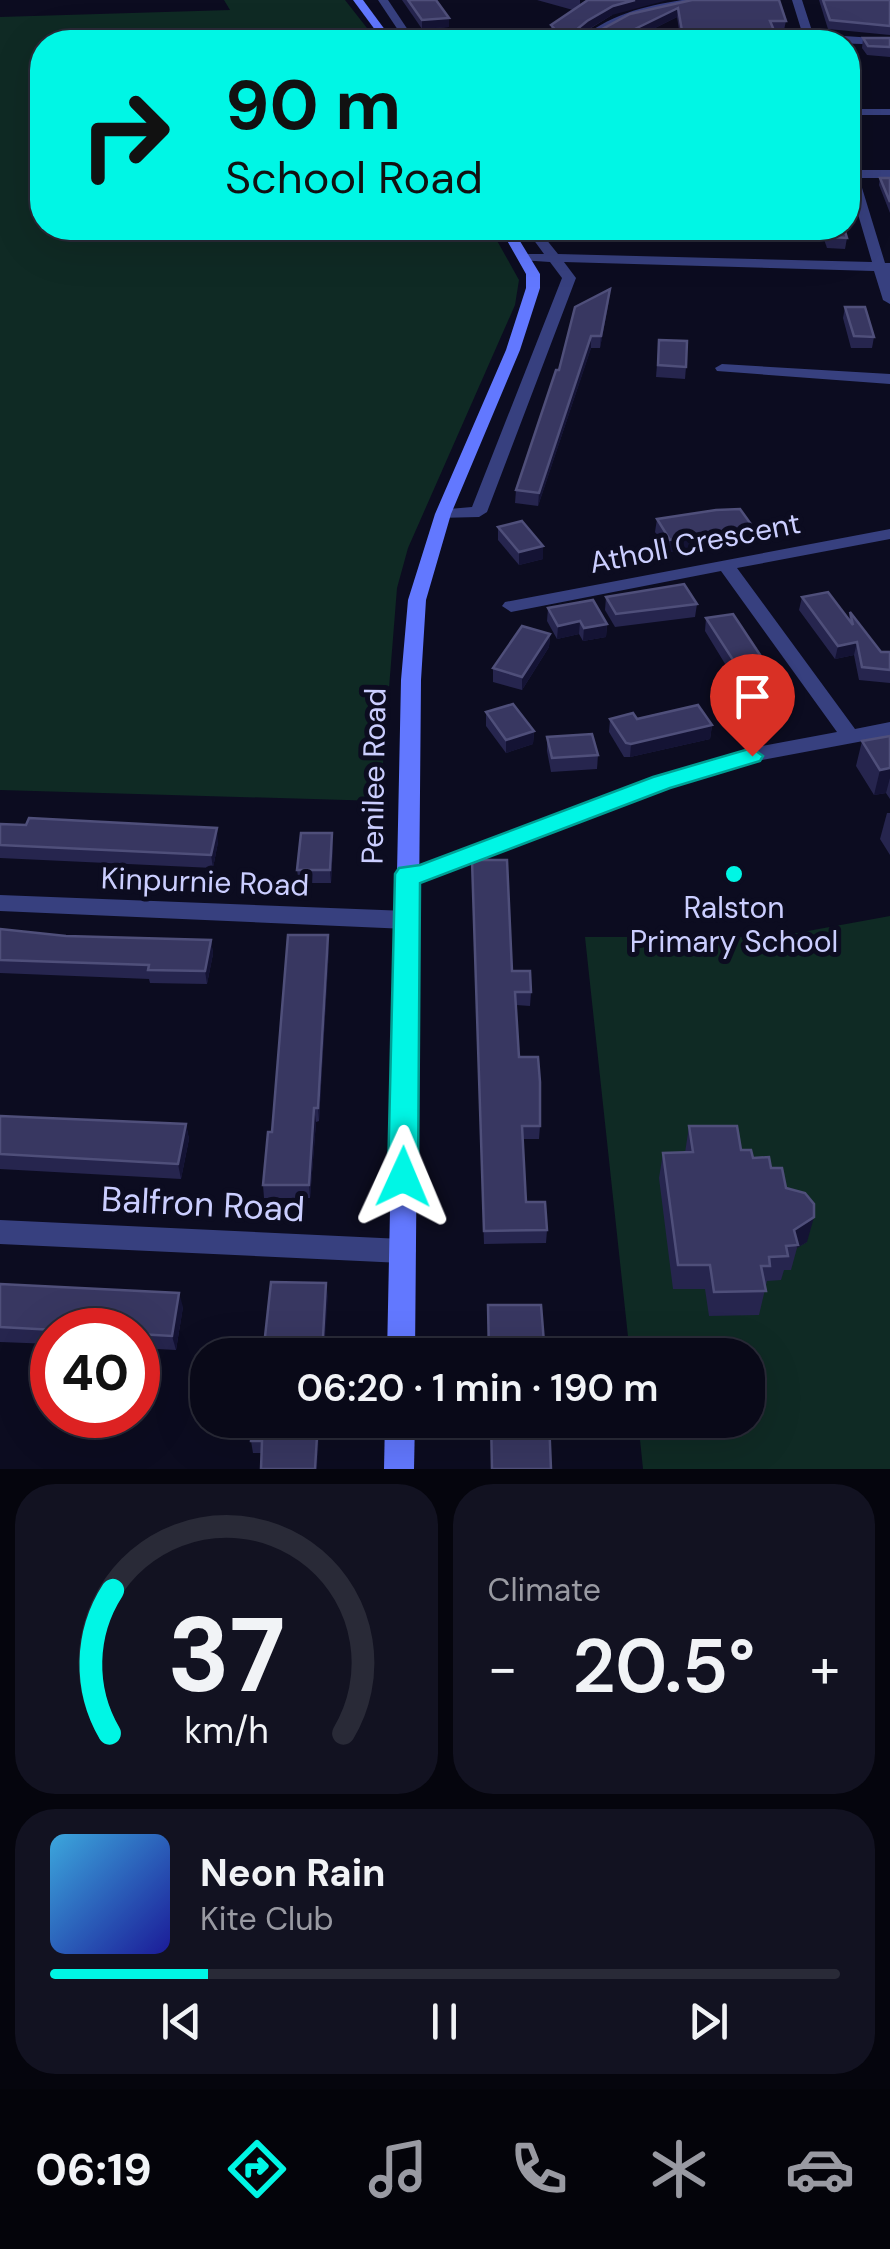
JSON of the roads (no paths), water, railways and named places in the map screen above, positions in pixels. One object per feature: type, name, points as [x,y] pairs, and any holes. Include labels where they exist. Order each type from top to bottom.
[{"type":"street","points":[[358,0],[381,30]]},
{"type":"street","points":[[383,0],[403,30]]},
{"type":"street","points":[[596,30],[638,11],[702,0]]},
{"type":"street","points":[[797,0],[806,30]]},
{"type":"street","points":[[860,41],[890,42]]},
{"type":"street","points":[[860,112],[890,112]]},
{"type":"street","points":[[860,171],[890,174]]},
{"type":"street","points":[[860,200],[885,267],[890,300]]},
{"type":"street","name":"Penilee Road","points":[[400,1338],[411,680],[417,600],[443,514],[529,304],[533,274],[513,240]]},
{"type":"street","points":[[443,514],[479,512],[569,278],[541,240]]},
{"type":"street","points":[[524,257],[885,267]]},
{"type":"street","points":[[722,368],[890,379]]},
{"type":"street","name":"Atholl Crescent","points":[[510,607],[890,534]]},
{"type":"street","points":[[724,565],[850,736]]},
{"type":"street","points":[[408,874],[422,874],[662,782],[752,756],[890,729]]},
{"type":"street","name":"Kinpurnie Road","points":[[0,903],[407,920]]},
{"type":"street","name":"Balfron Road","points":[[0,1232],[402,1251]]},
{"type":"street","points":[[399,1469],[400,1438]]},
{"type":"place","name":"Ralston Primary School","points":[[734,874]]}]
